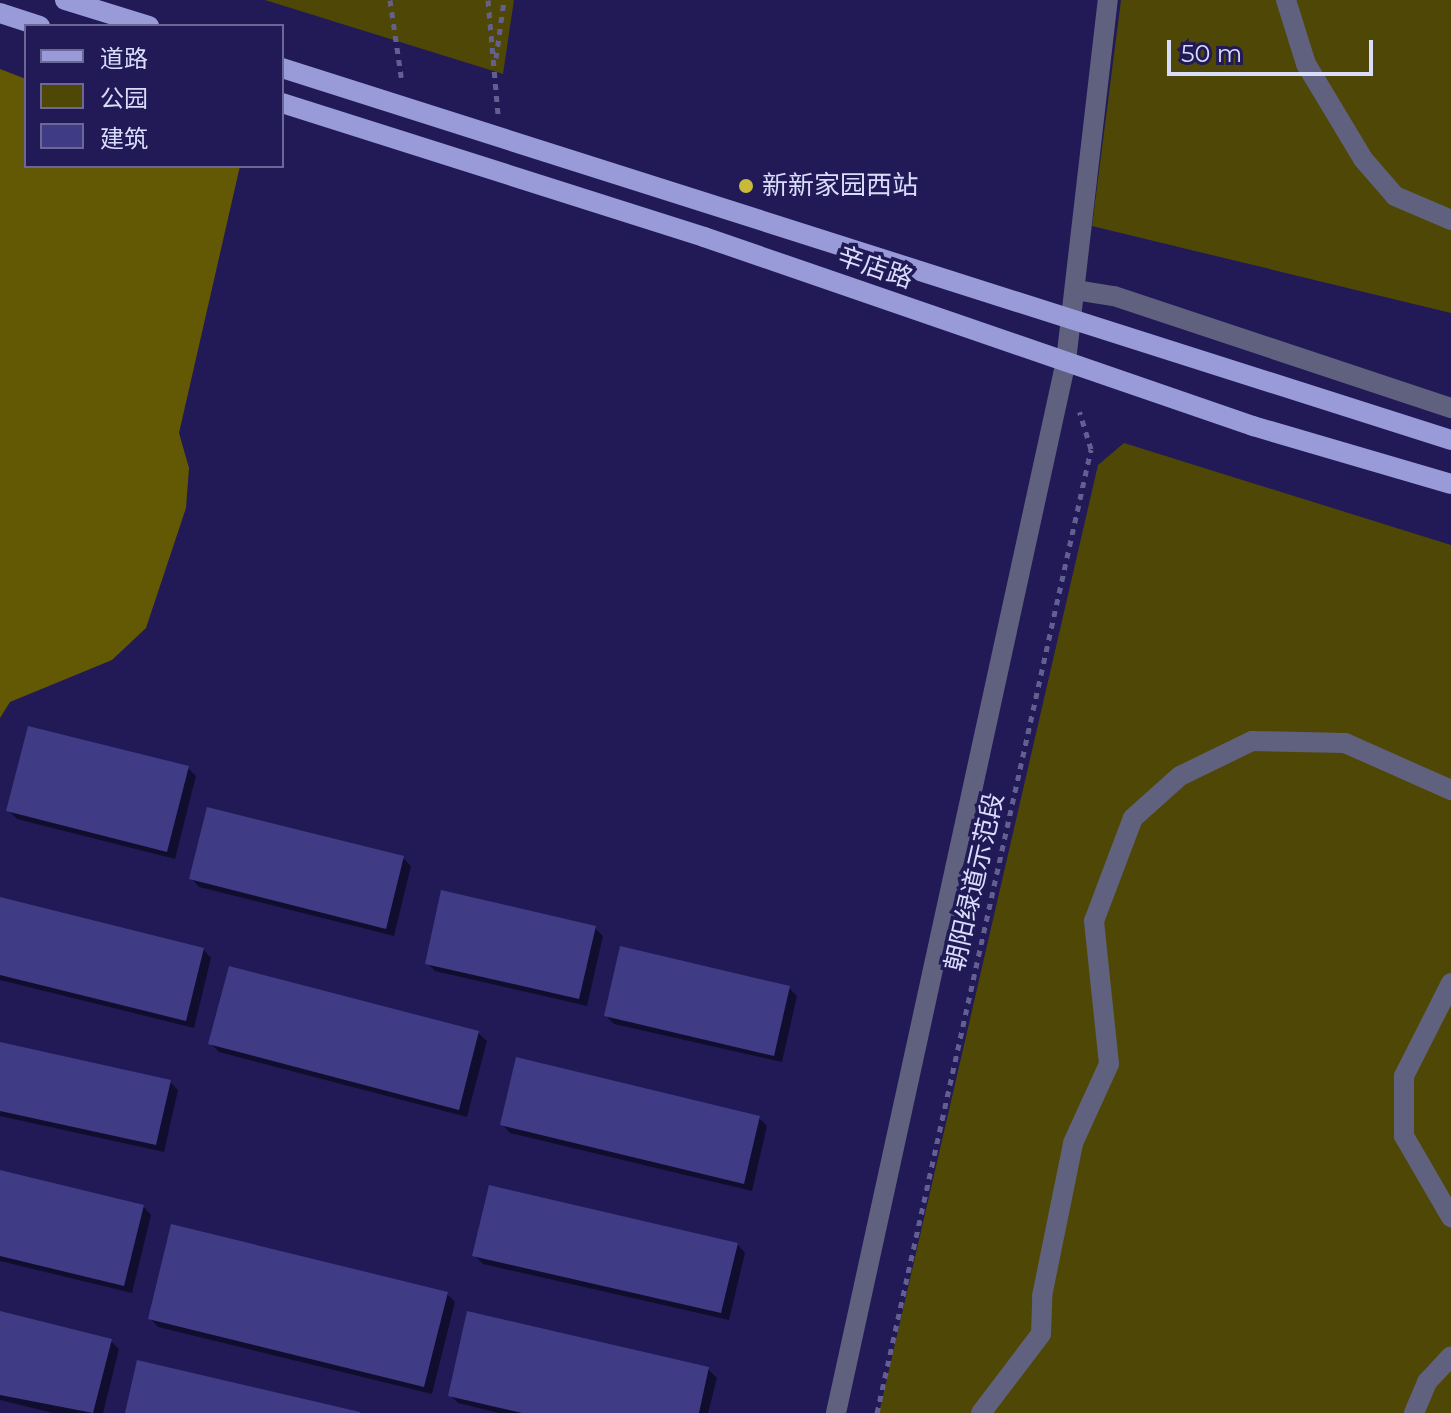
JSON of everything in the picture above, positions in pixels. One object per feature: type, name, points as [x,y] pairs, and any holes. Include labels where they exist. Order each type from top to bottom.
[{"type":"main road","points":[[65,0],[143,24]]},
{"type":"main road","points":[[0,13],[34,24]]},
{"type":"main road","name":"辛店路","points":[[284,69],[1451,440]]},
{"type":"main road","name":"辛店路","points":[[284,104],[704,237],[1253,426],[1451,484]]},
{"type":"street","points":[[836,1413],[1066,361],[1108,0]]},
{"type":"street","points":[[1286,0],[1306,64],[1363,159],[1395,196],[1451,220]]},
{"type":"street","points":[[1075,290],[1114,296],[1451,408]]},
{"type":"street","points":[[981,1413],[1041,1334],[1042,1296],[1073,1143],[1109,1064],[1094,921],[1133,818],[1180,776],[1252,741],[1345,743],[1451,790]]},
{"type":"street","points":[[1451,983],[1404,1076],[1404,1136],[1451,1217]]},
{"type":"street","points":[[1414,1413],[1427,1382],[1451,1356]]},
{"type":"path","points":[[390,0],[405,106]]},
{"type":"path","points":[[488,0],[501,136]]},
{"type":"path","points":[[494,71],[504,0]]},
{"type":"path","name":"朝阳绿道示范段","points":[[877,1413],[1091,449],[1079,405]]},
{"type":"green space","points":[[265,0],[514,0],[503,74]]},
{"type":"green space","points":[[1121,0],[1451,0],[1451,313],[1092,226]]},
{"type":"green space","points":[[1124,443],[1451,545],[1451,1413],[879,1413],[1098,465]]},
{"type":"shaded area","points":[[0,69],[24,78],[24,168],[240,168],[179,433],[189,468],[186,508],[146,628],[112,660],[10,702],[0,718]]},
{"type":"building","points":[[28,726],[189,766],[167,852],[6,811]]},
{"type":"building","points":[[207,807],[404,856],[386,929],[189,879]]},
{"type":"building","points":[[441,890],[596,926],[579,999],[425,964]]},
{"type":"building","points":[[0,897],[204,948],[186,1021],[0,975]]},
{"type":"building","points":[[620,946],[790,986],[774,1056],[604,1016]]},
{"type":"building","points":[[229,966],[479,1031],[459,1110],[208,1044]]},
{"type":"building","points":[[0,1042],[171,1080],[156,1145],[0,1111]]},
{"type":"building","points":[[516,1057],[760,1116],[744,1184],[500,1125]]},
{"type":"building","points":[[0,1170],[144,1205],[124,1286],[0,1256]]},
{"type":"building","points":[[489,1185],[738,1243],[721,1313],[472,1256]]},
{"type":"building","points":[[171,1224],[448,1292],[424,1387],[148,1319]]},
{"type":"building","points":[[0,1311],[112,1339],[93,1413],[0,1395]]},
{"type":"building","points":[[467,1311],[709,1367],[699,1413],[522,1413],[448,1396]]},
{"type":"building","points":[[137,1360],[360,1412],[360,1413],[125,1413]]},
{"type":"place","name":"新新家园西站","points":[[746,186]]}]
